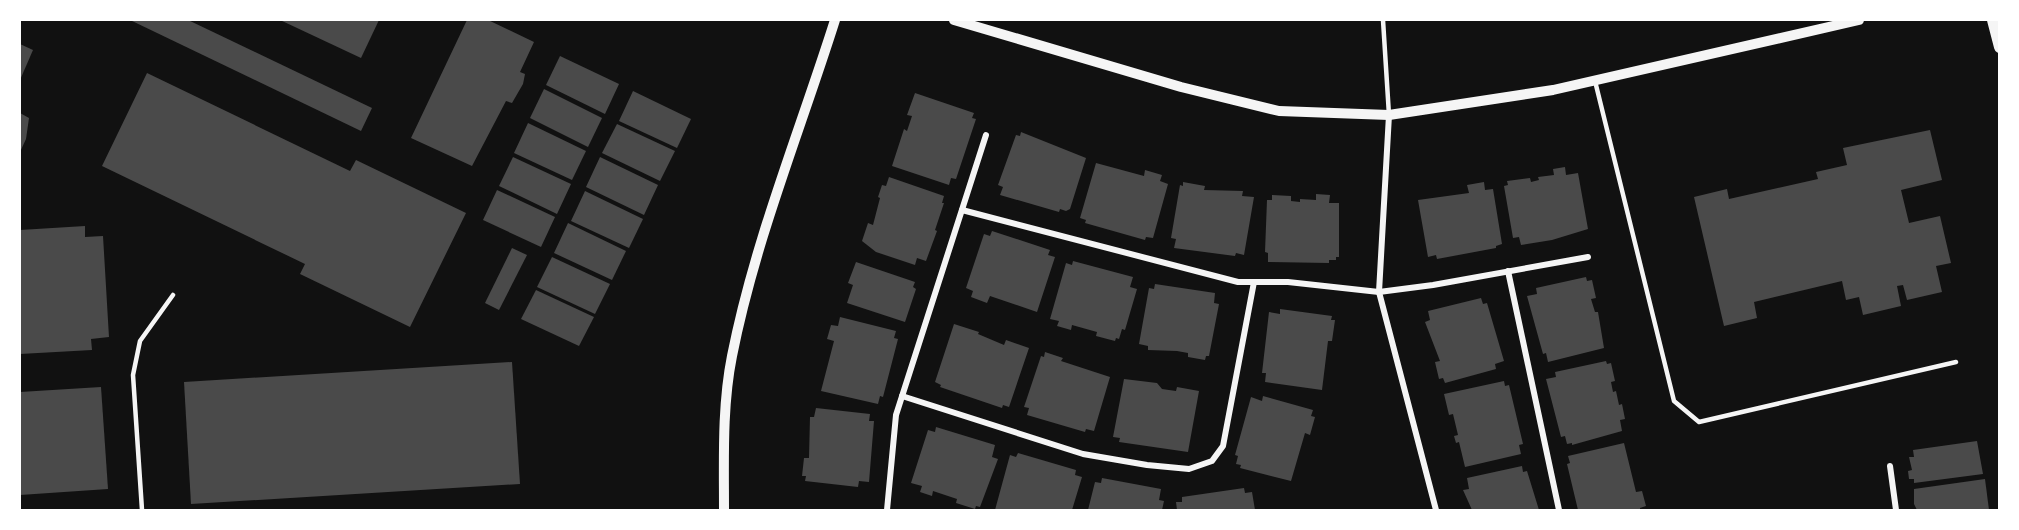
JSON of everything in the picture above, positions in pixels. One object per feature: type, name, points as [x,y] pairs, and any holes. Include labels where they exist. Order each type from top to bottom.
[{"type":"main road","points":[[1993,20],[2000,47]]},
{"type":"street","points":[[724,510],[724,432],[732,357],[760,244],[835,20]]},
{"type":"street","points":[[954,20],[1181,87],[1279,111],[1389,115],[1553,90],[1860,20]]},
{"type":"street","points":[[1389,115],[1379,292],[1436,510]]},
{"type":"street","points":[[887,510],[896,415],[986,135]]},
{"type":"street","points":[[962,210],[1238,282],[1288,282],[1379,292],[1588,257]]},
{"type":"street","points":[[1508,271],[1559,510]]},
{"type":"street","points":[[902,396],[1083,454],[1189,469],[1212,461],[1223,446],[1254,282]]},
{"type":"street","points":[[1890,466],[1896,510]]},
{"type":"lane","points":[[1383,22],[1389,115]]},
{"type":"lane","points":[[1595,81],[1674,401],[1700,422],[1956,362]]},
{"type":"lane","points":[[142,510],[133,375],[140,341],[173,295]]},
{"type":"building","points":[[130,20],[188,20],[372,108],[361,131]]},
{"type":"building","points":[[280,20],[379,20],[361,58]]},
{"type":"building","points":[[467,20],[488,20],[534,42],[520,72],[525,74],[523,84],[512,103],[506,101],[472,166],[411,138]]},
{"type":"building","points":[[20,44],[33,50],[20,80]]},
{"type":"building","points":[[560,56],[619,84],[605,114],[546,85]]},
{"type":"building","points":[[147,73],[350,171],[356,160],[466,213],[410,327],[300,274],[305,264],[102,166]]},
{"type":"building","points":[[544,89],[602,118],[588,147],[530,118]]},
{"type":"building","points":[[633,91],[691,119],[677,148],[619,121]]},
{"type":"building","points":[[915,93],[974,113],[972,118],[976,119],[956,179],[951,178],[949,185],[892,166],[904,129],[907,131],[912,116],[907,115]]},
{"type":"building","points":[[20,113],[29,118],[26,139],[20,152]]},
{"type":"building","points":[[528,123],[586,151],[572,180],[514,153]]},
{"type":"building","points":[[617,124],[675,151],[660,181],[602,153]]},
{"type":"building","points":[[1930,130],[1942,180],[1901,190],[1909,223],[1940,216],[1951,263],[1936,266],[1942,292],[1907,300],[1903,285],[1897,286],[1901,306],[1863,315],[1859,297],[1846,300],[1842,281],[1754,302],[1757,318],[1724,326],[1694,197],[1727,189],[1729,199],[1818,179],[1816,172],[1847,165],[1843,148]]},
{"type":"building","points":[[1021,132],[1086,158],[1070,209],[1066,211],[1060,209],[1059,212],[1000,195],[1003,187],[998,185],[1016,135],[1020,136]]},
{"type":"building","points":[[513,157],[571,184],[557,214],[499,186]]},
{"type":"building","points":[[600,157],[658,185],[644,215],[586,187]]},
{"type":"building","points":[[1096,163],[1144,176],[1145,170],[1162,175],[1160,181],[1168,184],[1153,238],[1146,237],[1145,240],[1085,223],[1086,220],[1080,218]]},
{"type":"building","points":[[1565,167],[1566,175],[1578,173],[1588,229],[1552,240],[1521,245],[1519,237],[1513,238],[1504,186],[1508,185],[1507,181],[1530,178],[1531,182],[1539,180],[1538,177],[1554,175],[1553,169]]},
{"type":"building","points":[[889,177],[944,196],[935,230],[937,231],[926,261],[917,258],[915,265],[876,252],[862,241],[868,223],[873,225],[882,185],[886,186]]},
{"type":"building","points":[[1183,182],[1205,186],[1204,190],[1243,191],[1242,196],[1254,197],[1244,255],[1236,253],[1235,256],[1174,248],[1176,239],[1171,238],[1180,185],[1183,186]]},
{"type":"building","points":[[1484,182],[1485,190],[1493,189],[1502,244],[1496,248],[1437,259],[1436,255],[1428,257],[1418,200],[1469,193],[1467,185]]},
{"type":"building","points":[[497,190],[555,217],[541,247],[483,220]]},
{"type":"building","points":[[585,191],[643,219],[629,248],[571,221]]},
{"type":"building","points":[[1316,194],[1330,195],[1329,203],[1339,203],[1339,257],[1336,257],[1336,260],[1329,260],[1329,263],[1268,262],[1268,253],[1265,252],[1267,200],[1272,200],[1272,195],[1291,196],[1291,201],[1300,202],[1300,199],[1316,200]]},
{"type":"building","points":[[568,223],[626,251],[612,280],[554,253]]},
{"type":"building","points":[[85,226],[85,237],[103,236],[109,337],[91,339],[92,350],[20,354],[20,230]]},
{"type":"building","points":[[992,231],[1050,250],[1048,255],[1055,257],[1037,312],[990,296],[987,303],[971,297],[973,291],[966,288],[984,234],[990,236]]},
{"type":"building","points":[[512,248],[527,255],[499,310],[485,303]]},
{"type":"building","points":[[552,257],[610,284],[595,314],[537,287]]},
{"type":"building","points":[[1073,261],[1133,277],[1130,287],[1137,289],[1125,330],[1122,329],[1119,339],[1116,338],[1115,341],[1096,336],[1097,332],[1072,325],[1071,330],[1057,326],[1059,321],[1050,319],[1066,263],[1072,265]]},
{"type":"building","points":[[856,262],[915,282],[913,287],[916,289],[905,322],[847,303],[853,285],[848,283]]},
{"type":"building","points":[[1586,277],[1587,281],[1592,280],[1596,298],[1591,299],[1595,312],[1598,312],[1604,348],[1548,362],[1546,353],[1543,354],[1527,296],[1537,294],[1536,288]]},
{"type":"building","points":[[1155,284],[1215,293],[1214,303],[1219,304],[1209,356],[1206,356],[1205,360],[1188,357],[1188,353],[1177,351],[1148,350],[1148,346],[1139,344],[1149,288],[1154,289]]},
{"type":"building","points":[[536,290],[594,317],[579,346],[521,319]]},
{"type":"building","points":[[1481,298],[1483,304],[1487,303],[1504,361],[1495,364],[1496,369],[1445,383],[1443,378],[1439,379],[1435,362],[1440,361],[1425,322],[1430,320],[1428,311]]},
{"type":"building","points":[[1280,309],[1332,316],[1331,320],[1335,320],[1332,341],[1328,341],[1322,390],[1265,382],[1266,373],[1262,373],[1269,312],[1280,314]]},
{"type":"building","points":[[840,317],[896,331],[894,338],[898,339],[883,397],[880,396],[878,404],[821,391],[834,341],[827,339],[831,325],[838,326]]},
{"type":"building","points":[[954,324],[979,332],[978,334],[1004,345],[1006,340],[1029,348],[1009,407],[1003,405],[1002,408],[940,387],[941,385],[935,382]]},
{"type":"building","points":[[1045,352],[1063,358],[1061,361],[1110,377],[1094,431],[1086,429],[1085,432],[1027,415],[1029,408],[1024,407],[1041,356],[1044,357]]},
{"type":"building","points":[[1606,361],[1607,364],[1611,363],[1615,381],[1611,382],[1613,392],[1616,391],[1619,405],[1622,404],[1625,419],[1620,420],[1622,431],[1572,445],[1572,443],[1567,444],[1565,436],[1561,437],[1546,379],[1556,377],[1555,372]]},
{"type":"building","points":[[512,362],[520,484],[191,504],[184,382]]},
{"type":"building","points":[[1124,379],[1157,383],[1162,389],[1176,391],[1177,387],[1199,391],[1188,452],[1119,442],[1120,438],[1113,437]]},
{"type":"building","points":[[1504,381],[1505,386],[1509,385],[1523,444],[1519,445],[1521,454],[1465,467],[1459,442],[1456,443],[1454,436],[1458,435],[1453,414],[1449,415],[1444,394]]},
{"type":"building","points":[[101,387],[108,489],[20,495],[20,392]]},
{"type":"building","points":[[1263,396],[1313,410],[1311,416],[1315,417],[1310,435],[1305,433],[1291,481],[1240,468],[1241,465],[1236,464],[1238,456],[1235,455],[1251,397],[1262,401]]},
{"type":"building","points":[[816,408],[870,414],[869,421],[874,421],[869,482],[859,481],[858,487],[805,481],[806,476],[802,476],[804,458],[809,458],[810,417],[814,417]]},
{"type":"building","points":[[936,427],[995,445],[992,457],[998,459],[980,507],[976,506],[975,509],[956,503],[957,499],[933,491],[932,496],[920,492],[922,486],[911,483],[928,430],[935,432]]},
{"type":"building","points":[[1977,441],[1983,474],[1914,483],[1914,479],[1909,479],[1908,471],[1912,470],[1909,457],[1914,457],[1913,450]]},
{"type":"building","points":[[1624,443],[1636,492],[1642,491],[1646,506],[1640,510],[1578,510],[1567,464],[1570,463],[1568,456]]},
{"type":"building","points":[[1018,453],[1076,470],[1075,475],[1082,477],[1072,510],[995,510],[1010,455],[1016,457]]},
{"type":"building","points":[[1522,466],[1523,472],[1527,471],[1539,510],[1472,510],[1463,490],[1469,489],[1467,478]]},
{"type":"building","points":[[1102,478],[1161,489],[1159,500],[1164,501],[1162,510],[1088,510],[1095,482],[1101,483]]},
{"type":"building","points":[[1985,479],[1989,510],[1917,510],[1914,504],[1914,489]]},
{"type":"building","points":[[1244,488],[1245,493],[1252,492],[1255,510],[1177,510],[1176,502],[1182,502],[1182,497]]}]
